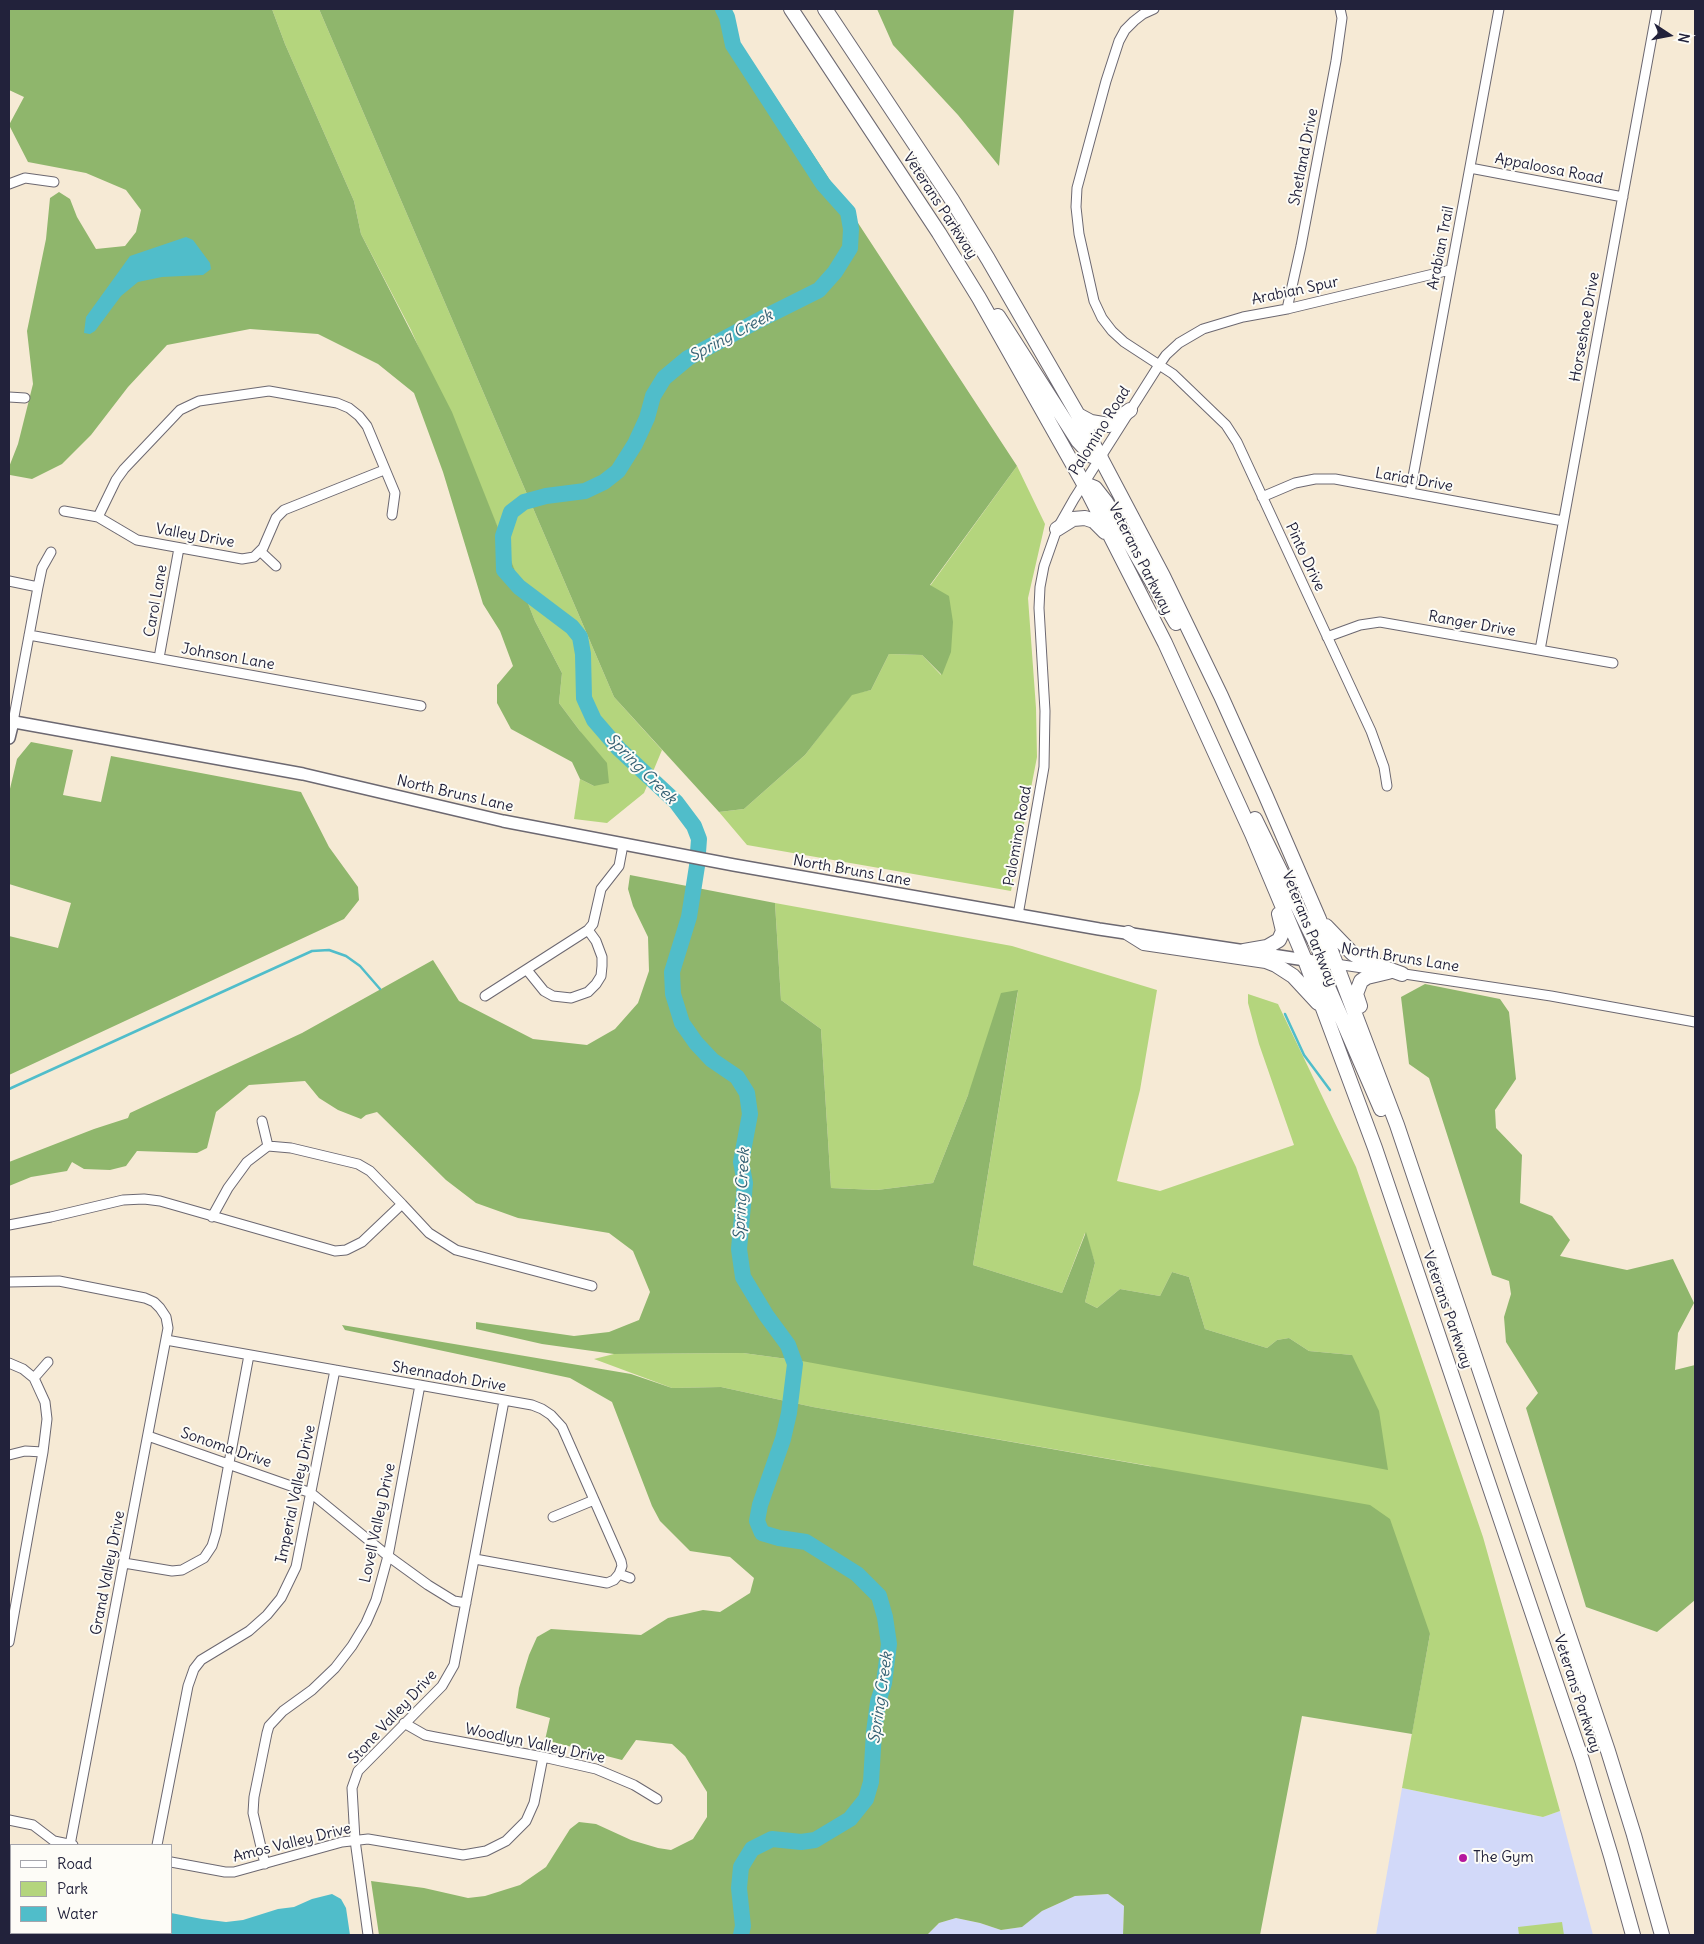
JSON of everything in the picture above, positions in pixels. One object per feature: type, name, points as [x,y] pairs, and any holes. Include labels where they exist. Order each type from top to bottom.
[{"type":"highway","name":"Veterans Parkway","points":[[791,9],[961,269],[1084,484],[1164,643],[1221,763],[1305,960],[1375,1148],[1585,1769],[1633,1935]]},
{"type":"highway","name":"Veterans Parkway","points":[[824,9],[952,200],[1078,415],[1163,576],[1221,696],[1319,919],[1397,1125],[1419,1189],[1608,1752],[1662,1935]]},
{"type":"highway","points":[[961,269],[993,310],[1078,441],[1092,456],[1101,458]]},
{"type":"highway","points":[[1078,415],[1091,422],[1109,424],[1130,410]]},
{"type":"highway","points":[[1084,484],[1095,488],[1106,502],[1186,641],[1221,696]]},
{"type":"highway","points":[[1057,529],[1073,519],[1085,518],[1099,524],[1114,542]]},
{"type":"highway","points":[[1221,763],[1245,799],[1321,954],[1336,964]]},
{"type":"highway","points":[[1230,785],[1243,832],[1281,920],[1283,931],[1279,940],[1274,944],[1244,950]]},
{"type":"highway","points":[[1319,919],[1352,953],[1395,973]]},
{"type":"highway","points":[[1128,933],[1144,943],[1266,962],[1276,966],[1298,980],[1325,1012]]},
{"type":"highway","points":[[1305,960],[1319,969],[1326,980],[1389,1128],[1419,1189]]},
{"type":"highway","points":[[1395,973],[1363,979],[1357,988],[1356,994],[1394,1096],[1397,1125]]},
{"type":"highway","points":[[1626,1910],[1637,1925],[1640,1935]]},
{"type":"main road","name":"North Bruns Lane","points":[[11,722],[303,774],[503,821],[672,854],[1018,915],[1336,964]]},
{"type":"main road","points":[[9,738],[11,722]]},
{"type":"street","points":[[1154,9],[1134,21],[1125,30],[1120,41],[1106,81],[1077,188],[1076,207],[1084,261],[1094,301],[1102,318],[1124,342],[1159,365]]},
{"type":"street","name":"Shetland Drive","points":[[1287,309],[1301,246],[1338,46],[1342,18],[1340,9]]},
{"type":"street","name":"Arabian Trail","points":[[1410,493],[1499,9]]},
{"type":"street","name":"Horseshoe Drive","points":[[1540,650],[1657,9]]},
{"type":"street","name":"Appaloosa Road","points":[[1470,168],[1623,196]]},
{"type":"street","points":[[9,184],[25,178],[54,182]]},
{"type":"street","name":"Arabian Spur","points":[[1159,365],[1179,343],[1203,329],[1242,317],[1287,309],[1450,270]]},
{"type":"street","name":"Palomino Road","points":[[1018,915],[1044,767],[1046,711],[1039,630],[1040,587],[1049,547],[1057,529],[1084,484],[1159,365]]},
{"type":"street","name":"Pinto Drive","points":[[1159,365],[1173,374],[1226,424],[1237,442],[1380,752],[1387,786]]},
{"type":"street","points":[[98,517],[116,480],[124,469],[180,410],[199,401],[269,391],[337,403],[349,408],[367,426],[395,494],[392,515]]},
{"type":"street","points":[[9,397],[25,398]]},
{"type":"street","points":[[276,566],[260,551],[276,518],[284,510],[384,470]]},
{"type":"street","name":"Lariat Drive","points":[[1262,497],[1295,483],[1315,479],[1335,479],[1563,521]]},
{"type":"street","name":"Valley Drive","points":[[64,511],[98,517],[137,540],[242,559],[254,557],[260,551]]},
{"type":"street","name":"Carol Lane","points":[[159,658],[179,548]]},
{"type":"street","points":[[11,722],[42,568],[51,552]]},
{"type":"street","points":[[9,581],[38,587]]},
{"type":"street","name":"Ranger Drive","points":[[1327,637],[1360,625],[1380,622],[1613,663]]},
{"type":"street","name":"Johnson Lane","points":[[30,635],[422,706]]},
{"type":"street","points":[[484,996],[588,930],[593,924],[601,889],[619,866],[623,845]]},
{"type":"street","points":[[527,970],[544,991],[552,996],[571,998],[588,992],[601,976],[602,956],[596,941],[588,930]]},
{"type":"street","name":"North Bruns Lane","points":[[1336,964],[1551,996],[1695,1022]]},
{"type":"street","points":[[262,1121],[268,1146]]},
{"type":"street","points":[[212,1217],[228,1188],[247,1162],[268,1146],[291,1148],[358,1164],[370,1170],[429,1233],[456,1250],[592,1286]]},
{"type":"street","points":[[9,1225],[135,1199],[160,1201],[335,1252],[346,1250],[362,1242],[402,1204]]},
{"type":"street","name":"Grand Valley Drive","points":[[9,1282],[58,1280],[145,1298],[154,1302],[160,1308],[166,1318],[168,1328],[71,1844]]},
{"type":"street","name":"Shennadoh Drive","points":[[166,1340],[420,1385],[542,1409],[554,1417],[562,1427],[621,1561],[619,1574]]},
{"type":"street","points":[[124,1563],[172,1572],[182,1570],[204,1558],[212,1546],[249,1355]]},
{"type":"street","points":[[34,1378],[48,1362]]},
{"type":"street","points":[[9,1364],[23,1369],[34,1378],[45,1402],[46,1433],[9,1642]]},
{"type":"street","name":"Imperial Valley Drive","points":[[158,1844],[188,1686],[194,1669],[201,1660],[249,1631],[267,1615],[281,1598],[289,1584],[298,1560],[335,1370]]},
{"type":"street","name":"Lovell Valley Drive","points":[[265,1864],[253,1812],[262,1753],[270,1726],[283,1711],[325,1679],[352,1646],[366,1623],[376,1600],[388,1556],[420,1385]]},
{"type":"street","name":"Stone Valley Drive","points":[[368,1935],[355,1840],[351,1802],[352,1788],[365,1763],[442,1686],[454,1665],[504,1401]]},
{"type":"street","name":"Sonoma Drive","points":[[148,1436],[311,1493],[388,1556],[428,1585],[454,1601],[466,1603]]},
{"type":"street","points":[[9,1455],[25,1451],[43,1452]]},
{"type":"street","points":[[553,1517],[594,1500]]},
{"type":"street","points":[[475,1559],[607,1583],[614,1580],[619,1574],[630,1578]]},
{"type":"street","name":"Woodlyn Valley Drive","points":[[404,1723],[425,1735],[579,1764],[611,1774],[634,1784],[657,1799]]},
{"type":"street","name":"Amos Valley Drive","points":[[172,1862],[225,1872],[239,1871],[355,1840],[376,1840],[463,1855],[486,1851],[506,1841],[520,1829],[530,1813],[534,1803],[543,1757]]},
{"type":"street","points":[[9,1820],[33,1825],[54,1841],[67,1844]]},
{"type":"shaded area","points":[[1402,1788],[1543,1817],[1560,1811],[1593,1935],[1376,1935]]},
{"type":"shaded area","points":[[1108,1894],[1124,1906],[1123,1935],[927,1935],[939,1923],[956,1918],[1001,1930],[1021,1927],[1042,1911],[1075,1896]]},
{"type":"green space","points":[[9,9],[272,9],[285,44],[354,201],[361,234],[452,412],[535,621],[562,673],[559,703],[607,763],[609,783],[594,786],[580,779],[572,762],[511,729],[497,703],[497,685],[513,666],[500,631],[483,604],[443,472],[414,393],[378,364],[318,334],[250,329],[167,345],[128,387],[91,435],[62,464],[32,479],[10,475],[9,467],[18,444],[33,384],[27,331],[46,239],[50,198],[59,192],[70,199],[77,217],[96,249],[125,246],[136,232],[141,210],[126,190],[86,173],[28,162],[9,125],[24,97],[9,90]]},
{"type":"green space","points":[[272,9],[319,9],[614,697],[662,750],[644,793],[607,823],[574,819],[580,779],[594,786],[580,731],[559,703],[562,673],[535,621],[483,492],[411,330],[361,234],[354,201],[285,44]]},
{"type":"green space","points":[[319,9],[718,9],[1017,466],[930,585],[949,596],[953,622],[951,652],[942,675],[922,655],[889,654],[871,690],[852,695],[805,755],[744,809],[719,812],[614,697]]},
{"type":"green space","points":[[877,9],[1014,9],[999,166],[958,115],[893,45]]},
{"type":"green space","points":[[1017,466],[1045,524],[1028,598],[1036,708],[1037,757],[1011,891],[747,845],[719,812],[744,809],[805,755],[852,694],[871,690],[889,654],[922,655],[941,675],[930,586]]},
{"type":"green space","points":[[31,742],[73,750],[63,795],[101,802],[111,756],[301,792],[329,847],[358,887],[359,900],[344,919],[9,1075],[9,936],[58,948],[71,903],[9,884],[9,793],[17,759]]},
{"type":"green space","points":[[630,875],[775,903],[781,1000],[821,1029],[831,1188],[877,1190],[933,1183],[968,1095],[1001,993],[1018,990],[973,1265],[1062,1293],[1086,1232],[1095,1263],[1085,1302],[1097,1308],[1120,1289],[1160,1296],[1172,1272],[1189,1277],[1205,1329],[1267,1348],[1277,1340],[1289,1338],[1309,1351],[1352,1355],[1379,1411],[1388,1470],[802,1361],[743,1353],[614,1354],[542,1344],[476,1329],[476,1322],[574,1336],[609,1332],[639,1320],[650,1292],[633,1251],[609,1233],[518,1218],[476,1203],[446,1180],[377,1112],[366,1115],[361,1119],[338,1110],[319,1098],[305,1081],[249,1085],[216,1112],[207,1148],[197,1153],[137,1151],[126,1166],[110,1170],[84,1169],[72,1162],[67,1171],[31,1177],[9,1186],[9,1162],[128,1118],[130,1113],[302,1033],[433,960],[459,1001],[533,1039],[587,1045],[615,1029],[638,1003],[649,971],[648,937],[633,906],[628,889]]},
{"type":"green space","points":[[775,903],[1012,946],[1157,990],[1140,1090],[1117,1181],[1160,1191],[1294,1145],[1259,1044],[1248,1003],[1248,994],[1278,1004],[1356,1167],[1483,1537],[1560,1811],[1543,1817],[1402,1788],[1430,1634],[1150,1466],[813,1407],[721,1387],[672,1388],[594,1359],[614,1354],[743,1353],[802,1361],[1352,1355],[1309,1351],[1289,1338],[1277,1340],[1267,1348],[1205,1329],[1189,1277],[1172,1272],[1160,1296],[1120,1289],[1097,1308],[1085,1302],[1095,1263],[1085,1233],[1062,1293],[973,1265],[1018,991],[968,1095],[933,1183],[877,1190],[831,1188],[821,1029],[781,1000]]},
{"type":"green space","points":[[1425,984],[1500,999],[1509,1012],[1516,1079],[1495,1110],[1496,1128],[1522,1155],[1520,1203],[1552,1216],[1570,1240],[1560,1256],[1627,1270],[1673,1259],[1694,1303],[1678,1333],[1675,1370],[1695,1365],[1695,1600],[1657,1632],[1586,1607],[1526,1408],[1538,1393],[1506,1342],[1504,1317],[1511,1294],[1509,1281],[1492,1275],[1429,1078],[1409,1064],[1401,997]]},
{"type":"green space","points":[[342,1325],[631,1374],[672,1388],[721,1387],[813,1407],[1370,1505],[1390,1519],[1430,1634],[1412,1734],[1302,1716],[1260,1935],[1123,1935],[1124,1906],[1108,1894],[1075,1896],[1042,1911],[1022,1927],[1001,1930],[956,1918],[939,1923],[927,1935],[379,1935],[371,1881],[424,1888],[468,1898],[485,1896],[520,1885],[546,1867],[570,1829],[579,1822],[596,1824],[631,1840],[671,1850],[693,1839],[707,1817],[707,1792],[685,1756],[672,1744],[636,1740],[622,1760],[545,1740],[550,1718],[516,1708],[519,1688],[529,1655],[537,1637],[551,1629],[641,1635],[668,1618],[703,1610],[720,1612],[750,1593],[754,1578],[730,1557],[690,1551],[660,1521],[652,1506],[612,1402],[570,1378],[345,1330]]},
{"type":"green space","points":[[1562,1922],[1564,1935],[1519,1935],[1518,1927]]},
{"type":"water","points":[[186,237],[193,240],[210,263],[211,269],[203,275],[162,277],[138,282],[121,296],[95,331],[90,334],[84,333],[86,317],[130,256]]},
{"type":"water","points":[[332,1894],[341,1899],[346,1908],[350,1935],[153,1934],[172,1934],[172,1913],[226,1922],[243,1920],[278,1909],[294,1907],[312,1899]]},
{"type":"waterway","name":"Spring Creek","points":[[723,9],[727,17],[733,45],[823,184],[848,212],[851,229],[850,248],[835,272],[819,290],[688,358],[664,378],[653,396],[647,418],[635,444],[618,471],[604,482],[585,491],[546,496],[524,502],[511,512],[503,536],[504,570],[519,587],[572,627],[580,637],[583,654],[584,698],[594,720],[619,749],[676,802],[694,826],[699,839],[689,917],[672,972],[673,994],[682,1023],[696,1043],[712,1060],[737,1077],[747,1093],[750,1114],[741,1162],[745,1183],[739,1249],[743,1277],[766,1315],[788,1345],[795,1364],[789,1413],[783,1439],[760,1505],[757,1521],[762,1533],[806,1542],[857,1574],[879,1596],[885,1617],[889,1644],[884,1683],[878,1702],[874,1732],[871,1782],[866,1799],[850,1819],[815,1840],[801,1842],[772,1839],[752,1849],[741,1867],[739,1888],[743,1926],[741,1935]]},
{"type":"waterway","points":[[9,1089],[312,951],[329,950],[346,956],[360,966],[380,989]]},
{"type":"waterway","points":[[1285,1014],[1304,1055],[1330,1090]]},
{"type":"place","name":"The Gym","points":[[1463,1858]]}]
